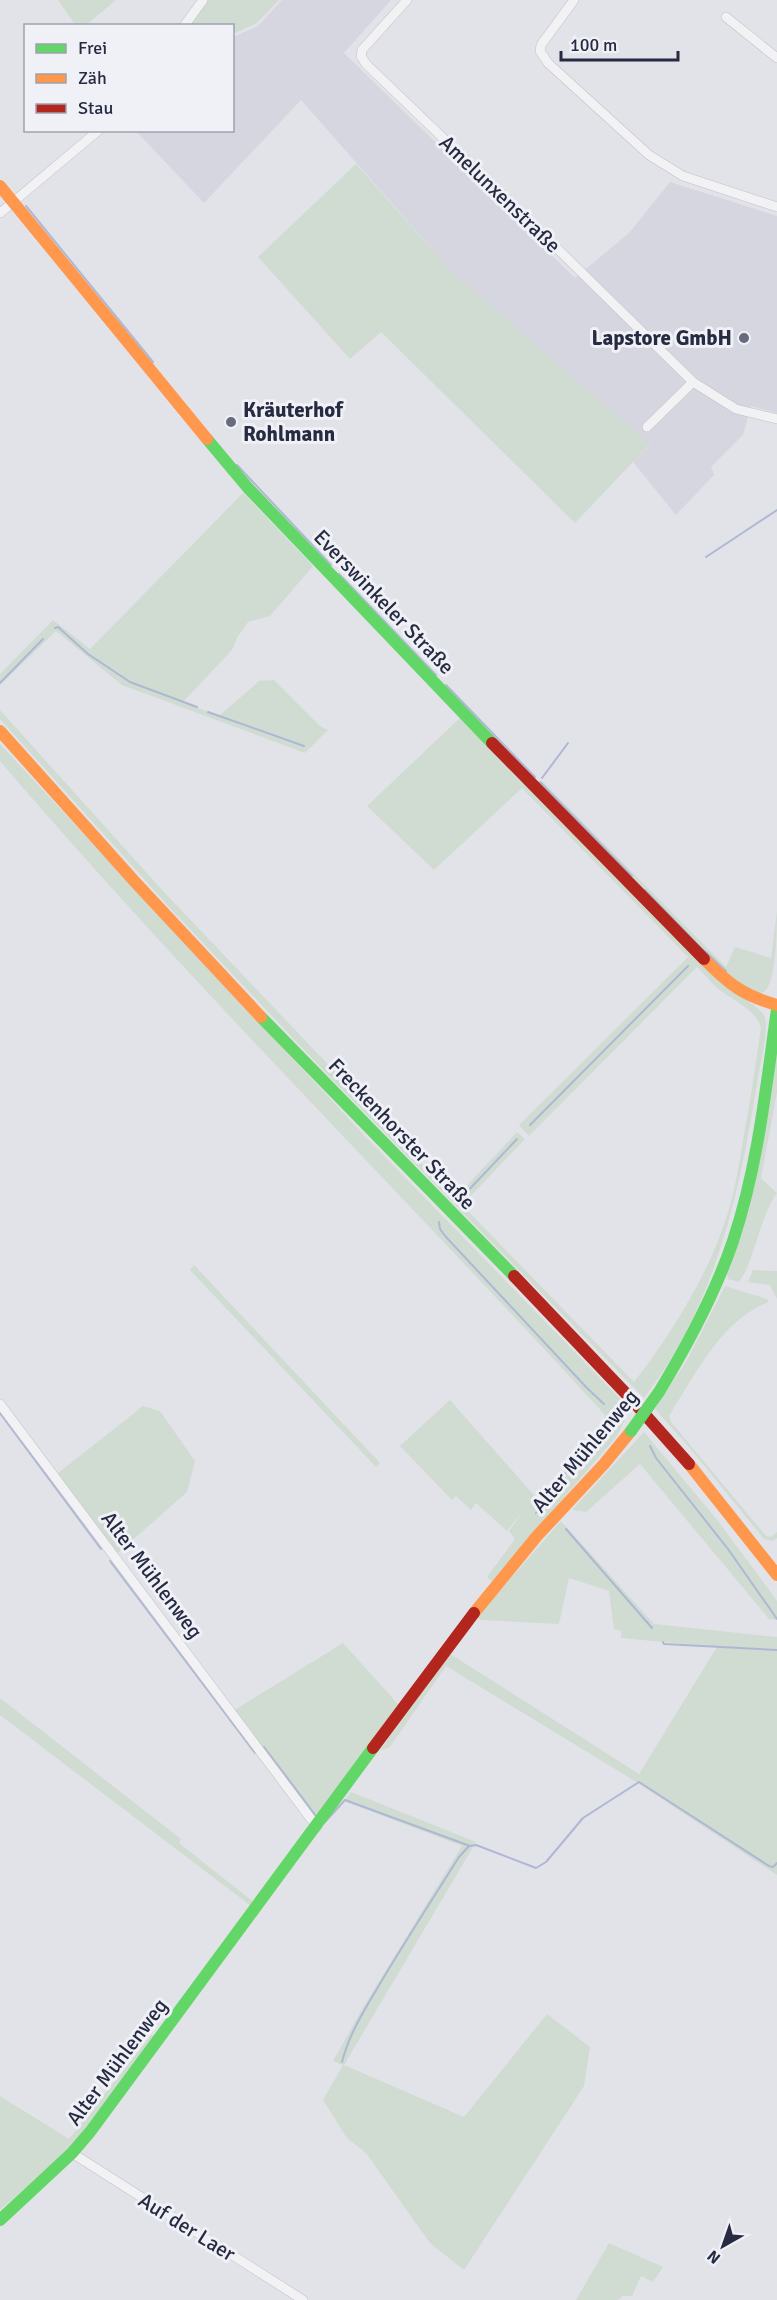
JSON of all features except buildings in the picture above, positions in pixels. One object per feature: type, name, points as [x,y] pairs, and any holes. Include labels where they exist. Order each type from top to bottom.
[{"type":"street","points":[[185,24],[203,0]]},
{"type":"street","name":"Amelunxenstraße","points":[[407,0],[362,50],[361,56],[366,64],[693,382],[736,409],[777,419]]},
{"type":"street","points":[[574,0],[542,45],[540,51],[548,63],[649,155],[683,176],[777,207]]},
{"type":"street","points":[[726,17],[777,58]]},
{"type":"street","points":[[0,213],[97,132]]},
{"type":"street","name":"Everswinkeler Straße","points":[[0,186],[226,463],[325,569],[724,979],[752,998],[777,1007]]},
{"type":"street","points":[[646,427],[693,382]]},
{"type":"street","name":"Freckenhorster Straße","points":[[0,732],[227,982],[637,1403],[701,1476],[775,1569]]},
{"type":"street","name":"Alter Mühlenweg","points":[[0,2220],[72,2153],[90,2132],[487,1597],[537,1536],[604,1464],[659,1392],[690,1341],[709,1302],[734,1240],[752,1167],[777,1007]]},
{"type":"street","name":"Alter Mühlenweg","points":[[0,1404],[316,1827]]},
{"type":"street","name":"Auf der Laer","points":[[72,2153],[303,2300]]},
{"type":"shaded area","points":[[58,0],[116,0],[87,24],[75,24]]},
{"type":"shaded area","points":[[208,0],[279,0],[257,23],[234,34],[234,24],[190,24]]},
{"type":"shaded area","points":[[282,0],[391,0],[344,53],[575,278],[629,233],[670,182],[777,216],[777,413],[751,406],[743,435],[711,467],[714,475],[676,515],[633,462],[650,445],[454,274],[301,100],[204,203],[137,132],[234,132],[234,37],[258,26]]},
{"type":"shaded area","points":[[356,164],[454,274],[650,444],[575,523],[381,332],[350,359],[258,257]]},
{"type":"shaded area","points":[[243,493],[313,566],[270,616],[248,622],[232,650],[183,702],[219,716],[259,681],[274,680],[320,726],[328,730],[305,753],[122,685],[56,631],[0,685],[0,674],[53,620],[90,649]]},
{"type":"shaded area","points":[[0,710],[164,892],[455,1198],[517,1132],[525,1139],[462,1205],[634,1382],[688,1303],[710,1259],[730,1207],[737,1178],[761,1027],[758,1020],[748,1009],[717,988],[697,967],[529,1136],[519,1125],[688,957],[522,788],[434,870],[367,806],[462,716],[725,985],[762,1012],[766,1021],[764,1046],[743,1163],[721,1246],[690,1325],[669,1362],[644,1398],[325,1072],[171,909],[0,719]]},
{"type":"shaded area","points":[[0,744],[362,1133],[630,1409],[617,1436],[492,1581],[487,1577],[515,1539],[509,1531],[524,1510],[507,1531],[476,1503],[471,1510],[456,1496],[452,1500],[400,1446],[450,1400],[540,1502],[606,1416],[224,1010],[73,845],[0,761]]},
{"type":"shaded area","points":[[542,781],[726,967],[735,947],[771,958],[777,911],[775,956],[767,989],[762,993],[755,993],[735,983],[539,785]]},
{"type":"shaded area","points":[[777,1050],[777,1092],[761,1178],[777,1193],[766,1215],[748,1267],[738,1282],[728,1279],[727,1272]]},
{"type":"shaded area","points":[[194,1265],[380,1463],[376,1467],[190,1270]]},
{"type":"shaded area","points":[[753,1270],[777,1271],[777,1299],[770,1285],[748,1282]]},
{"type":"shaded area","points":[[725,1286],[767,1299],[769,1302],[737,1321],[724,1335],[699,1367],[669,1416],[671,1422],[766,1536],[770,1537],[777,1532],[777,1538],[773,1541],[764,1539],[655,1409],[686,1362]]},
{"type":"shaded area","points":[[143,1406],[160,1411],[195,1461],[187,1492],[118,1553],[57,1474]]},
{"type":"shaded area","points":[[644,1432],[719,1522],[777,1601],[777,1620],[769,1619],[640,1464],[586,1512],[572,1510]]},
{"type":"shaded area","points":[[561,1521],[654,1624],[777,1637],[777,1875],[633,1780],[446,1666],[390,1747],[379,1751],[450,1654],[639,1774],[717,1647],[621,1638],[621,1631],[614,1629],[609,1591],[569,1578],[559,1624],[481,1620],[477,1617]]},
{"type":"shaded area","points":[[343,1643],[398,1704],[316,1817],[233,1711]]},
{"type":"shaded area","points":[[0,1698],[181,1839],[179,1843],[255,1903],[251,1906],[0,1715]]},
{"type":"shaded area","points":[[351,1792],[476,1842],[344,2065],[464,2117],[547,2014],[590,2047],[584,2086],[464,2270],[430,2243],[366,2153],[347,2138],[323,2100],[343,2065],[333,2061],[462,1846],[344,1801]]},
{"type":"shaded area","points":[[152,2034],[155,2038],[68,2150],[0,2210],[0,2096],[69,2139]]},
{"type":"shaded area","points":[[609,2243],[663,2267],[653,2282],[641,2276],[632,2296],[623,2296],[618,2300],[576,2300]]},
{"type":"waterway","points":[[26,206],[153,362]]},
{"type":"waterway","points":[[237,465],[331,565]]},
{"type":"waterway","points":[[706,557],[777,510]]},
{"type":"waterway","points":[[339,574],[436,675]]},
{"type":"waterway","points":[[55,628],[58,627],[88,654],[130,682],[197,707]]},
{"type":"waterway","points":[[0,683],[43,639]]},
{"type":"waterway","points":[[446,685],[535,777]]},
{"type":"waterway","points":[[208,712],[304,746]]},
{"type":"waterway","points":[[542,778],[568,743]]},
{"type":"waterway","points":[[540,782],[632,876]]},
{"type":"waterway","points":[[645,890],[704,951]]},
{"type":"waterway","points":[[705,951],[726,971]]},
{"type":"waterway","points":[[530,1125],[688,966]]},
{"type":"waterway","points":[[465,1194],[517,1139]]},
{"type":"waterway","points":[[439,1222],[440,1229],[446,1237],[604,1404]]},
{"type":"waterway","points":[[0,1413],[101,1549]]},
{"type":"waterway","points":[[536,1513],[608,1415]]},
{"type":"waterway","points":[[650,1446],[656,1458],[728,1549],[777,1619]]},
{"type":"waterway","points":[[566,1529],[652,1628]]},
{"type":"waterway","points":[[110,1561],[255,1753]]},
{"type":"waterway","points":[[663,1642],[664,1644],[777,1650]]},
{"type":"waterway","points":[[264,1747],[316,1816]]},
{"type":"waterway","points":[[325,1822],[345,1800],[536,1868],[546,1862],[583,1818],[639,1782],[769,1866],[773,1867],[777,1863]]},
{"type":"waterway","points":[[342,2062],[353,2032],[367,2005],[459,1857],[469,1846]]},
{"type":"traffic: fast","points":[[207,439],[248,488],[492,743]]},
{"type":"traffic: fast","points":[[659,1392],[680,1356],[718,1280],[742,1213],[765,1097],[777,1009]]},
{"type":"traffic: fast","points":[[261,1017],[514,1276]]},
{"type":"traffic: fast","points":[[631,1431],[659,1392]]},
{"type":"traffic: fast","points":[[0,2220],[72,2153],[90,2132],[373,1748]]},
{"type":"traffic: slow","points":[[0,186],[207,439]]},
{"type":"traffic: slow","points":[[0,731],[136,883],[261,1017]]},
{"type":"traffic: slow","points":[[704,959],[737,988],[777,1005]]},
{"type":"traffic: slow","points":[[474,1613],[537,1536],[604,1464],[631,1431]]},
{"type":"traffic: slow","points":[[689,1464],[777,1575]]},
{"type":"traffic: jam","points":[[492,743],[704,959]]},
{"type":"traffic: jam","points":[[514,1276],[632,1400],[689,1464]]},
{"type":"traffic: jam","points":[[373,1748],[474,1613]]},
{"type":"place","name":"Lapstore GmbH","points":[[744,338]]},
{"type":"place","name":"Kräuterhof Rohlmann","points":[[231,422]]}]
